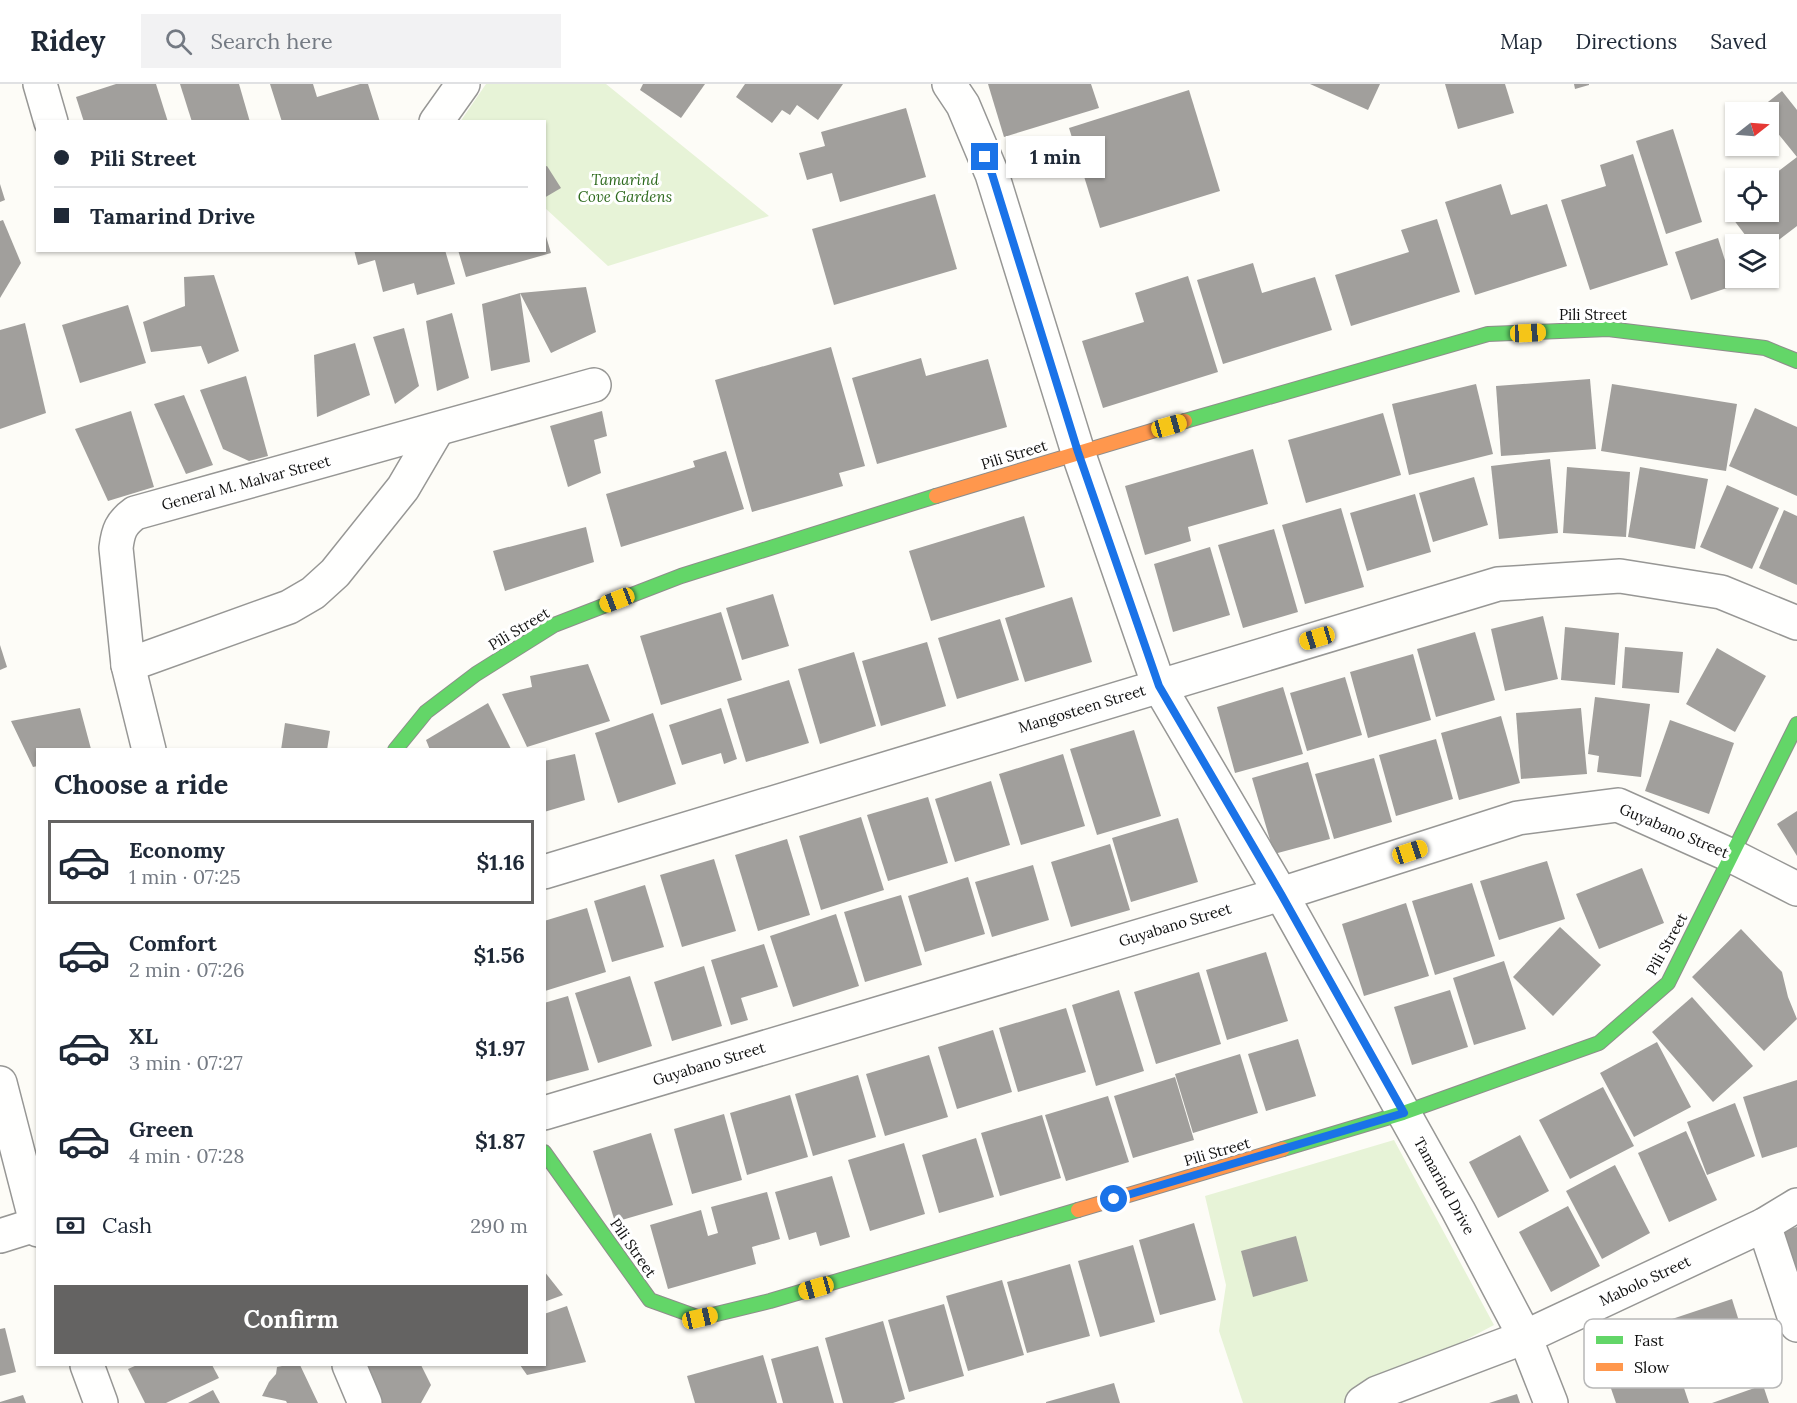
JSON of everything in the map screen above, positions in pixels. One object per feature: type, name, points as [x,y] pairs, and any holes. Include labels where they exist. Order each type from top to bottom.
[{"type":"street","points":[[40,84],[50,120]]},
{"type":"street","points":[[437,120],[463,84]]},
{"type":"street","name":"Tamarind Drive","points":[[949,84],[963,105],[992,174],[1078,452],[1159,686],[1281,894],[1458,1210],[1525,1337],[1551,1403]]},
{"type":"street","name":"Pili Street","points":[[397,748],[426,712],[476,674],[554,625],[681,576],[1078,452],[1488,334],[1608,329],[1765,348],[1797,361]]},
{"type":"street","name":"General M. Malvar Street","points":[[149,748],[128,665],[116,548],[118,531],[125,520],[135,513],[594,385]]},
{"type":"street","points":[[128,665],[289,607],[313,593],[335,573],[403,488],[437,430]]},
{"type":"street","name":"Mangosteen Street","points":[[546,871],[1498,584],[1620,576],[1721,592],[1797,623]]},
{"type":"street","name":"Pili Street","points":[[546,1155],[650,1300],[700,1318],[782,1298],[1404,1113],[1599,1043],[1668,983],[1797,724]]},
{"type":"street","name":"Guyabano Street","points":[[546,1112],[1281,894],[1518,818],[1618,805],[1732,856],[1797,889]]},
{"type":"street","points":[[0,1083],[36,1222]]},
{"type":"street","name":"Mabolo Street","points":[[1362,1403],[1377,1393],[1525,1337],[1764,1225],[1797,1204]]},
{"type":"street","points":[[1764,1225],[1797,1325]]},
{"type":"street","points":[[0,1236],[36,1226]]},
{"type":"street","points":[[87,1366],[101,1403]]},
{"type":"street","points":[[349,1366],[365,1403]]},
{"type":"green space","name":"Tamarind Cove Gardens","points":[[486,84],[606,84],[769,216],[608,266],[546,209],[546,120],[461,120]]},
{"type":"green space","points":[[1394,1140],[1494,1325],[1347,1403],[1243,1403],[1219,1331],[1226,1285],[1205,1196]]},
{"type":"building","points":[[116,84],[156,84],[167,120],[83,120],[76,97]]},
{"type":"building","points":[[180,84],[239,84],[249,120],[191,120]]},
{"type":"building","points":[[270,84],[313,84],[317,97],[360,84],[368,84],[379,120],[281,120]]},
{"type":"building","points":[[643,84],[705,84],[681,118],[640,90]]},
{"type":"building","points":[[745,84],[843,84],[818,120],[797,105],[790,115],[782,110],[772,123],[736,97]]},
{"type":"building","points":[[988,84],[1091,84],[1099,108],[1004,137]]},
{"type":"building","points":[[1310,84],[1380,84],[1368,110]]},
{"type":"building","points":[[1445,84],[1505,84],[1514,113],[1458,129]]},
{"type":"building","points":[[1574,84],[1589,84],[1589,85],[1575,89]]},
{"type":"building","points":[[1189,90],[1220,191],[1100,228],[1069,128]]},
{"type":"building","points":[[1782,91],[1797,110],[1797,157],[1779,135],[1779,102],[1768,102]]},
{"type":"building","points":[[906,108],[926,177],[840,202],[832,173],[807,180],[799,153],[825,146],[821,132]]},
{"type":"building","points":[[1673,129],[1702,222],[1666,234],[1636,141]]},
{"type":"building","points":[[1633,154],[1668,265],[1590,290],[1561,200],[1606,186],[1600,165]]},
{"type":"building","points":[[1797,157],[1797,226],[1779,240],[1779,234],[1744,234],[1735,222],[1779,222],[1779,171]]},
{"type":"building","points":[[546,166],[561,188],[546,197]]},
{"type":"building","points":[[0,184],[5,200],[0,202]]},
{"type":"building","points":[[1501,184],[1511,215],[1547,204],[1567,266],[1475,295],[1445,202]]},
{"type":"building","points":[[935,194],[957,269],[834,305],[812,229]]},
{"type":"building","points":[[1437,219],[1460,292],[1351,326],[1335,275],[1409,252],[1401,230]]},
{"type":"building","points":[[3,220],[21,263],[0,298],[0,221]]},
{"type":"building","points":[[546,236],[551,253],[466,277],[459,252],[546,252]]},
{"type":"building","points":[[1718,238],[1725,260],[1725,288],[1727,288],[1691,300],[1675,252]]},
{"type":"building","points":[[355,252],[446,252],[455,284],[417,295],[414,283],[383,292],[375,260],[358,265]]},
{"type":"building","points":[[1253,263],[1262,293],[1315,277],[1332,330],[1223,364],[1197,280]]},
{"type":"building","points":[[214,275],[239,351],[208,364],[201,346],[151,352],[143,322],[185,306],[184,277]]},
{"type":"building","points":[[1188,276],[1218,372],[1103,408],[1082,341],[1144,322],[1135,293]]},
{"type":"building","points":[[586,287],[596,332],[551,353],[520,293]]},
{"type":"building","points":[[520,293],[530,362],[491,371],[482,304]]},
{"type":"building","points":[[128,305],[146,363],[80,383],[62,325]]},
{"type":"building","points":[[452,313],[469,378],[437,391],[426,321]]},
{"type":"building","points":[[25,323],[46,413],[0,429],[0,330]]},
{"type":"building","points":[[404,328],[419,386],[395,404],[373,337]]},
{"type":"building","points":[[355,343],[370,395],[317,417],[314,355]]},
{"type":"building","points":[[831,347],[865,466],[839,473],[843,486],[752,512],[715,380]]},
{"type":"building","points":[[921,358],[926,376],[988,359],[1007,427],[877,464],[852,378]]},
{"type":"building","points":[[246,376],[268,456],[249,461],[223,449],[200,390]]},
{"type":"building","points":[[1590,379],[1596,449],[1501,456],[1496,386]]},
{"type":"building","points":[[1476,384],[1493,454],[1409,475],[1392,404]]},
{"type":"building","points":[[1612,384],[1737,404],[1726,471],[1601,451]]},
{"type":"building","points":[[184,395],[213,465],[186,474],[154,404]]},
{"type":"building","points":[[1755,408],[1797,427],[1797,496],[1729,466]]},
{"type":"building","points":[[131,411],[154,487],[108,501],[75,429]]},
{"type":"building","points":[[602,411],[607,436],[594,440],[601,473],[568,487],[550,426]]},
{"type":"building","points":[[1383,413],[1401,475],[1306,503],[1288,440]]},
{"type":"building","points":[[1253,449],[1268,504],[1188,527],[1191,541],[1145,555],[1125,486]]},
{"type":"building","points":[[726,451],[744,509],[621,547],[606,494],[695,467],[693,461]]},
{"type":"building","points":[[1550,459],[1558,533],[1499,539],[1491,466]]},
{"type":"building","points":[[1567,467],[1630,472],[1626,537],[1563,533]]},
{"type":"building","points":[[1640,467],[1708,479],[1695,549],[1628,537]]},
{"type":"building","points":[[1474,477],[1488,525],[1433,542],[1419,493]]},
{"type":"building","points":[[1727,485],[1779,508],[1752,569],[1700,547]]},
{"type":"building","points":[[1415,494],[1431,552],[1367,571],[1350,513]]},
{"type":"building","points":[[1341,508],[1364,587],[1305,604],[1282,525]]},
{"type":"building","points":[[1784,510],[1797,516],[1797,585],[1759,568]]},
{"type":"building","points":[[1024,516],[1045,587],[931,621],[909,551]]},
{"type":"building","points":[[586,527],[594,562],[505,591],[493,551]]},
{"type":"building","points":[[1274,529],[1298,612],[1243,628],[1218,545]]},
{"type":"building","points":[[1210,547],[1230,615],[1173,632],[1154,564]]},
{"type":"building","points":[[773,594],[789,646],[742,660],[726,608]]},
{"type":"building","points":[[1072,597],[1092,662],[1025,682],[1005,618]]},
{"type":"building","points":[[721,612],[742,680],[661,705],[640,636]]},
{"type":"building","points":[[1543,616],[1558,679],[1505,691],[1491,629]]},
{"type":"building","points":[[1000,619],[1019,680],[957,699],[938,638]]},
{"type":"building","points":[[1565,627],[1619,633],[1615,685],[1561,680]]},
{"type":"building","points":[[1475,632],[1495,700],[1436,717],[1417,649]]},
{"type":"building","points":[[927,642],[946,706],[881,726],[862,661]]},
{"type":"building","points":[[0,645],[7,667],[0,670]]},
{"type":"building","points":[[1625,647],[1683,652],[1679,693],[1622,688]]},
{"type":"building","points":[[1717,648],[1766,676],[1735,732],[1686,704]]},
{"type":"building","points":[[854,652],[876,726],[820,744],[798,669]]},
{"type":"building","points":[[1413,654],[1431,720],[1368,738],[1350,672]]},
{"type":"building","points":[[588,664],[610,721],[527,747],[502,694],[532,687],[530,676]]},
{"type":"building","points":[[1345,677],[1362,735],[1307,751],[1290,693]]},
{"type":"building","points":[[789,680],[809,743],[746,762],[727,699]]},
{"type":"building","points":[[1283,687],[1303,754],[1235,773],[1217,707]]},
{"type":"building","points":[[1595,697],[1650,704],[1641,777],[1597,772],[1599,756],[1588,754]]},
{"type":"building","points":[[488,703],[510,748],[429,748],[426,740]]},
{"type":"building","points":[[80,708],[91,748],[36,748],[36,766],[33,767],[11,721]]},
{"type":"building","points":[[721,708],[737,759],[724,764],[721,753],[682,765],[669,725]]},
{"type":"building","points":[[1581,708],[1587,774],[1521,779],[1516,713]]},
{"type":"building","points":[[653,713],[676,784],[618,803],[595,733]]},
{"type":"building","points":[[1501,716],[1520,783],[1459,800],[1441,733]]},
{"type":"building","points":[[1670,720],[1734,743],[1709,814],[1645,791]]},
{"type":"building","points":[[285,723],[330,731],[327,748],[281,748]]},
{"type":"building","points":[[1134,730],[1161,816],[1097,835],[1070,749]]},
{"type":"building","points":[[1436,739],[1453,799],[1396,816],[1379,755]]},
{"type":"building","points":[[575,754],[585,800],[546,811],[546,761]]},
{"type":"building","points":[[1063,754],[1085,826],[1021,845],[999,774]]},
{"type":"building","points":[[1374,758],[1392,822],[1334,839],[1315,774]]},
{"type":"building","points":[[1308,762],[1330,839],[1274,854],[1252,778]]},
{"type":"building","points":[[991,781],[1010,845],[955,862],[935,799]]},
{"type":"building","points":[[928,797],[948,863],[888,881],[867,815]]},
{"type":"building","points":[[1797,811],[1797,856],[1777,824]]},
{"type":"building","points":[[861,817],[884,890],[821,910],[799,836]]},
{"type":"building","points":[[1178,818],[1198,882],[1131,902],[1112,838]]},
{"type":"building","points":[[787,839],[810,915],[758,931],[735,855]]},
{"type":"building","points":[[1110,844],[1130,910],[1071,927],[1051,862]]},
{"type":"building","points":[[714,859],[736,931],[682,947],[660,875]]},
{"type":"building","points":[[1547,861],[1565,919],[1499,940],[1480,881]]},
{"type":"building","points":[[1033,865],[1049,920],[992,937],[975,882]]},
{"type":"building","points":[[1642,868],[1664,923],[1599,949],[1576,894]]},
{"type":"building","points":[[968,877],[985,934],[925,952],[908,896]]},
{"type":"building","points":[[1472,883],[1495,956],[1435,975],[1412,901]]},
{"type":"building","points":[[645,885],[664,947],[612,962],[594,901]]},
{"type":"building","points":[[901,895],[922,965],[865,982],[844,912]]},
{"type":"building","points":[[1406,903],[1429,976],[1364,996],[1342,924]]},
{"type":"building","points":[[587,908],[606,972],[546,991],[546,920]]},
{"type":"building","points":[[836,914],[859,986],[793,1007],[770,936]]},
{"type":"building","points":[[1560,927],[1601,965],[1553,1016],[1513,977]]},
{"type":"building","points":[[1741,929],[1782,972],[1788,997],[1797,1019],[1764,1051],[1692,977]]},
{"type":"building","points":[[764,944],[778,987],[741,998],[748,1020],[731,1025],[711,960]]},
{"type":"building","points":[[1266,952],[1288,1021],[1227,1040],[1206,970]]},
{"type":"building","points":[[1504,961],[1526,1029],[1474,1045],[1453,978]]},
{"type":"building","points":[[704,966],[722,1026],[672,1041],[654,982]]},
{"type":"building","points":[[1199,972],[1221,1044],[1156,1064],[1134,992]]},
{"type":"building","points":[[630,976],[652,1046],[598,1063],[575,993]]},
{"type":"building","points":[[1119,990],[1144,1071],[1096,1086],[1072,1005]]},
{"type":"building","points":[[1450,990],[1468,1047],[1412,1065],[1394,1007]]},
{"type":"building","points":[[568,996],[589,1070],[546,1081],[546,1002]]},
{"type":"building","points":[[1692,997],[1753,1066],[1713,1102],[1652,1032]]},
{"type":"building","points":[[1066,1008],[1086,1072],[1018,1092],[999,1028]]},
{"type":"building","points":[[993,1030],[1012,1092],[957,1109],[938,1047]]},
{"type":"building","points":[[1298,1039],[1316,1096],[1266,1111],[1248,1054]]},
{"type":"building","points":[[1657,1042],[1691,1107],[1634,1137],[1600,1073]]},
{"type":"building","points":[[1240,1054],[1258,1113],[1193,1133],[1175,1074]]},
{"type":"building","points":[[929,1055],[948,1117],[885,1136],[866,1074]]},
{"type":"building","points":[[858,1075],[876,1137],[813,1156],[795,1094]]},
{"type":"building","points":[[1175,1077],[1194,1140],[1133,1158],[1114,1096]]},
{"type":"building","points":[[1797,1080],[1797,1147],[1762,1158],[1743,1097]]},
{"type":"building","points":[[1603,1087],[1634,1146],[1570,1179],[1539,1120]]},
{"type":"building","points":[[790,1095],[808,1157],[747,1175],[730,1113]]},
{"type":"building","points":[[1108,1096],[1129,1162],[1066,1181],[1045,1115]]},
{"type":"building","points":[[1735,1103],[1755,1156],[1707,1175],[1687,1122]]},
{"type":"building","points":[[724,1114],[742,1180],[692,1194],[674,1129]]},
{"type":"building","points":[[1042,1115],[1061,1178],[1000,1196],[981,1133]]},
{"type":"building","points":[[1686,1131],[1717,1200],[1669,1222],[1638,1153]]},
{"type":"building","points":[[651,1133],[673,1205],[615,1222],[593,1151]]},
{"type":"building","points":[[1520,1135],[1549,1191],[1498,1218],[1469,1162]]},
{"type":"building","points":[[976,1138],[994,1197],[939,1213],[922,1155]]},
{"type":"building","points":[[904,1143],[925,1214],[870,1231],[848,1160]]},
{"type":"building","points":[[1615,1165],[1650,1233],[1602,1259],[1566,1191]]},
{"type":"building","points":[[832,1176],[850,1237],[820,1246],[816,1232],[789,1240],[775,1192]]},
{"type":"building","points":[[767,1192],[780,1239],[752,1247],[756,1264],[668,1289],[650,1225],[701,1210],[708,1236],[718,1233],[711,1207]]},
{"type":"building","points":[[1568,1206],[1600,1266],[1551,1292],[1519,1232]]},
{"type":"building","points":[[1194,1223],[1216,1300],[1160,1315],[1139,1240]]},
{"type":"building","points":[[1797,1227],[1797,1285],[1779,1232]]},
{"type":"building","points":[[1296,1236],[1308,1281],[1253,1297],[1241,1251]]},
{"type":"building","points":[[1133,1245],[1155,1322],[1100,1337],[1078,1261]]},
{"type":"building","points":[[1070,1264],[1090,1336],[1027,1353],[1007,1282]]},
{"type":"building","points":[[546,1274],[563,1295],[546,1301]]},
{"type":"building","points":[[1002,1280],[1024,1355],[968,1371],[946,1296]]},
{"type":"building","points":[[1732,1299],[1738,1319],[1672,1319]]},
{"type":"building","points":[[944,1304],[964,1376],[909,1392],[888,1320]]},
{"type":"building","points":[[567,1306],[586,1362],[527,1375],[521,1366],[546,1366],[546,1313]]},
{"type":"building","points":[[883,1321],[905,1399],[893,1403],[843,1403],[825,1338]]},
{"type":"building","points":[[5,1328],[16,1372],[0,1376],[0,1329]]},
{"type":"building","points":[[818,1346],[834,1403],[783,1403],[771,1359]]},
{"type":"building","points":[[763,1355],[777,1403],[695,1403],[687,1376]]},
{"type":"building","points":[[135,1366],[213,1366],[219,1378],[166,1403],[145,1403],[128,1369]]},
{"type":"building","points":[[300,1366],[318,1403],[287,1403],[262,1396],[276,1374],[277,1367]]},
{"type":"building","points":[[360,1366],[422,1366],[431,1385],[421,1403],[378,1403]]},
{"type":"building","points":[[1114,1383],[1120,1403],[1046,1403],[1046,1402]]},
{"type":"building","points":[[1611,1388],[1684,1388],[1689,1403],[1616,1403]]},
{"type":"building","points":[[1754,1388],[1764,1388],[1769,1403],[1712,1403]]},
{"type":"building","points":[[213,1390],[220,1403],[188,1403]]},
{"type":"building","points":[[1517,1394],[1520,1403],[1489,1403]]},
{"type":"building","points":[[23,1395],[26,1403],[0,1403],[0,1402]]},
{"type":"traffic: fast","points":[[1185,421],[1488,334],[1608,329],[1765,348],[1797,361]]},
{"type":"traffic: fast","points":[[397,748],[426,712],[476,674],[554,625],[681,576],[936,496]]},
{"type":"traffic: fast","points":[[1283,1149],[1403,1113],[1599,1043],[1668,983],[1797,724]]},
{"type":"traffic: fast","points":[[546,1155],[650,1300],[700,1318],[770,1301],[1078,1210]]},
{"type":"traffic: slow","points":[[936,496],[1185,421]]},
{"type":"traffic: slow","points":[[1078,1210],[1283,1149]]},
{"type":"route","points":[[985,157],[1078,452],[1159,686],[1281,894],[1404,1113],[1114,1199]]}]
